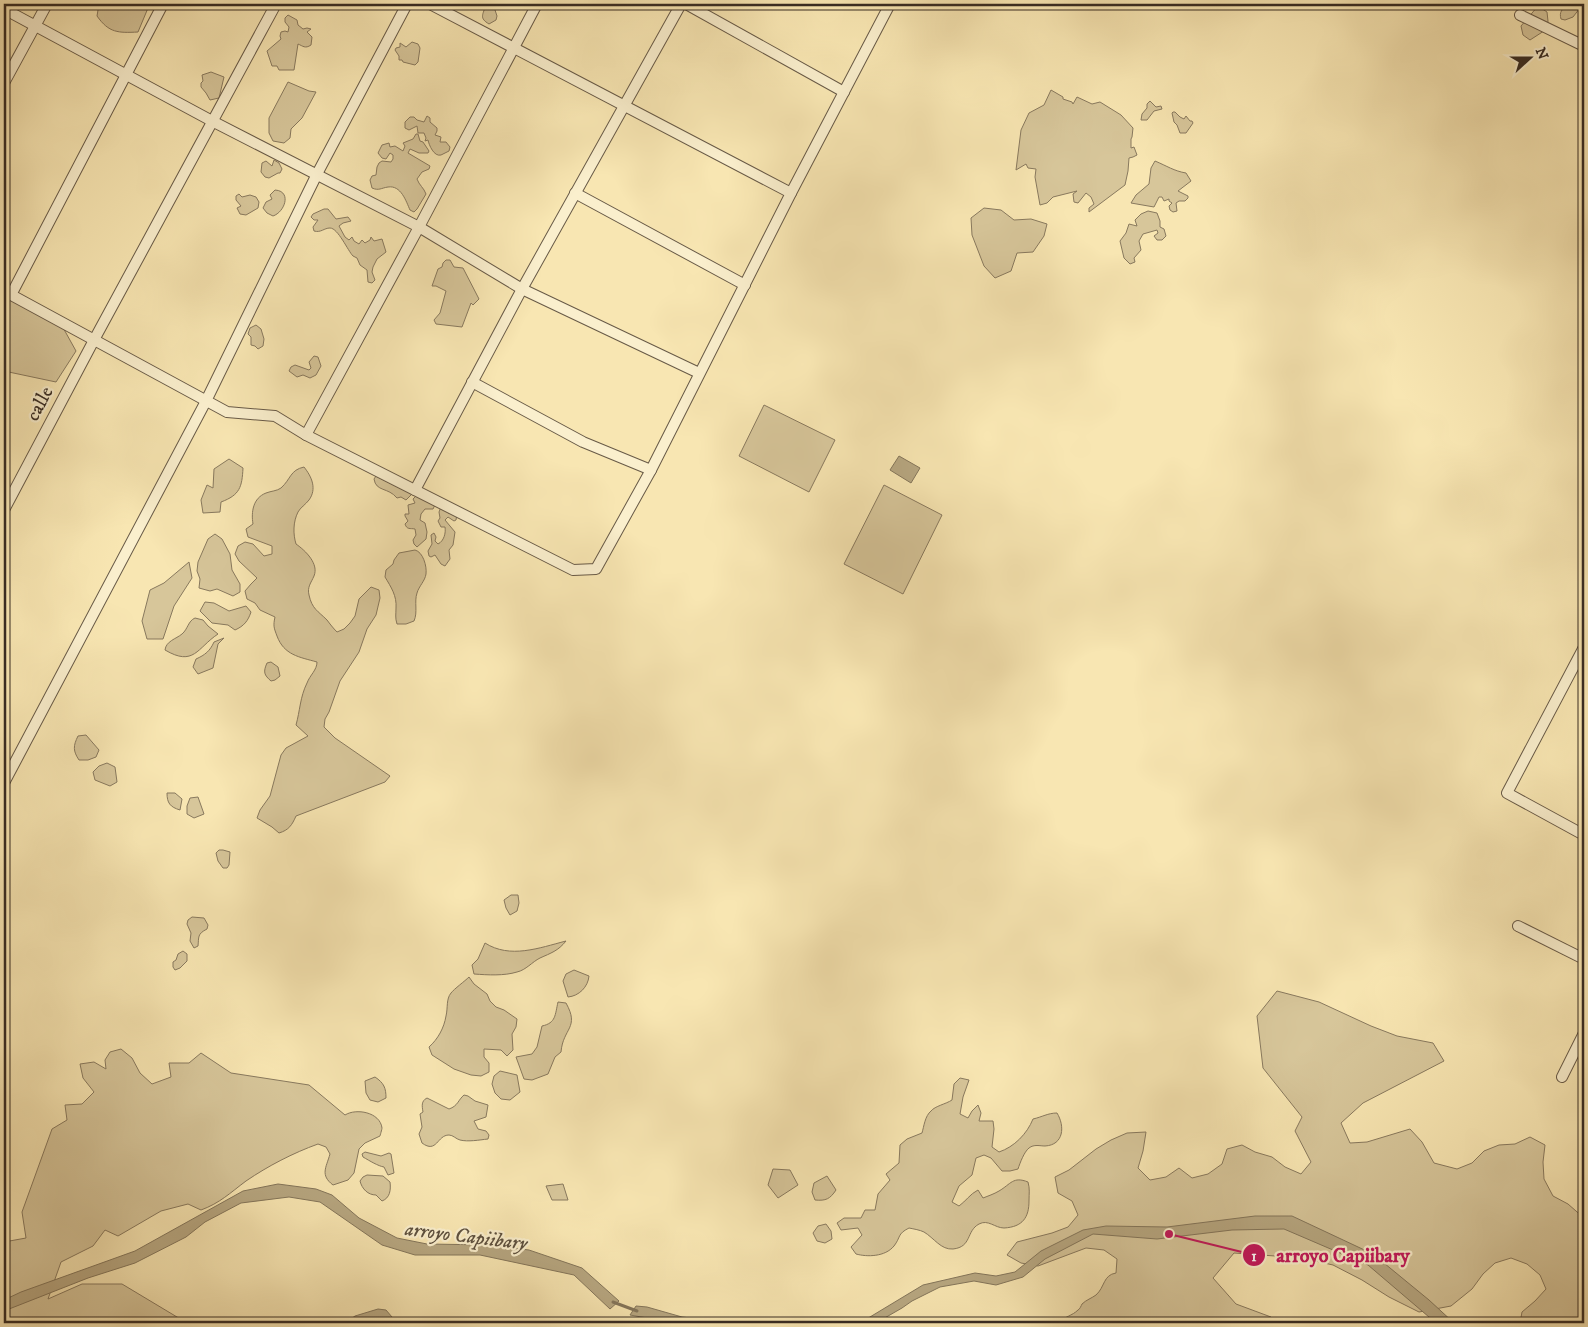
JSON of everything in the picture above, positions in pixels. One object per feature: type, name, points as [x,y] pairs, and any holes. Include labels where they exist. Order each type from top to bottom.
[{"type":"street","points":[[4,83],[47,4]]},
{"type":"street","points":[[163,4],[7,293],[227,412],[275,416],[306,435],[573,570],[596,569],[652,470],[791,193],[889,6],[877,4]]},
{"type":"street","name":"calle","points":[[4,510],[276,4]]},
{"type":"street","points":[[4,784],[206,400],[317,174],[407,4]]},
{"type":"street","points":[[430,4],[791,193]]},
{"type":"street","points":[[306,435],[537,4]]},
{"type":"street","points":[[415,490],[522,289],[681,4]]},
{"type":"street","points":[[686,4],[844,92]]},
{"type":"street","points":[[4,9],[212,121],[419,227],[522,289],[700,373]]},
{"type":"street","points":[[1520,15],[1584,46]]},
{"type":"street","points":[[575,193],[745,286]]},
{"type":"street","points":[[472,382],[583,442],[652,470]]},
{"type":"street","points":[[1584,647],[1507,793],[1584,835]]},
{"type":"street","points":[[1518,926],[1584,959]]},
{"type":"street","points":[[1562,1077],[1584,1033]]},
{"type":"shaded area","points":[[99,4],[147,4],[148,8],[138,32],[125,32],[110,29],[101,22],[97,16]]},
{"type":"shaded area","points":[[481,4],[493,4],[497,16],[496,20],[489,24],[484,20],[482,16],[485,7]]},
{"type":"shaded area","points":[[1568,4],[1583,4],[1573,17],[1565,20],[1561,19],[1561,11]]},
{"type":"shaded area","points":[[1538,6],[1547,12],[1547,29],[1530,40],[1523,35],[1521,26]]},
{"type":"shaded area","points":[[288,15],[297,20],[298,25],[303,29],[311,29],[307,32],[312,37],[311,45],[306,47],[298,44],[294,70],[279,70],[277,66],[272,66],[267,51],[281,39],[281,32],[288,32],[289,27],[285,22],[285,18]]},
{"type":"shaded area","points":[[412,42],[418,44],[420,48],[418,62],[415,65],[399,60],[395,50],[400,47],[400,43],[406,47]]},
{"type":"shaded area","points":[[211,72],[224,77],[219,98],[210,100],[201,87],[201,83],[203,81],[202,75]]},
{"type":"shaded area","points":[[288,82],[316,92],[302,118],[291,129],[290,138],[284,143],[273,141],[269,133],[269,118]]},
{"type":"shaded area","points":[[1051,90],[1073,104],[1077,97],[1092,104],[1100,102],[1121,115],[1133,128],[1131,148],[1134,147],[1137,155],[1129,158],[1125,185],[1089,212],[1089,208],[1094,204],[1091,197],[1086,193],[1078,203],[1074,202],[1073,194],[1077,191],[1053,197],[1047,203],[1040,205],[1035,177],[1036,169],[1028,168],[1026,164],[1016,170],[1021,130],[1029,113],[1044,105]]},
{"type":"shaded area","points":[[1150,101],[1156,107],[1161,106],[1162,109],[1154,111],[1147,120],[1141,120],[1142,114]]},
{"type":"shaded area","points":[[1173,112],[1184,119],[1186,116],[1192,121],[1193,123],[1186,133],[1180,133],[1174,122]]},
{"type":"shaded area","points":[[427,116],[430,118],[430,122],[437,128],[435,135],[441,137],[440,142],[446,142],[450,147],[449,151],[441,155],[434,152],[428,140],[425,141],[424,133],[418,133],[417,126],[409,130],[405,128],[405,122],[410,117],[424,122]]},
{"type":"shaded area","points":[[418,134],[420,141],[423,142],[429,151],[428,153],[419,153],[410,149],[408,153],[430,166],[417,179],[426,194],[414,212],[410,210],[405,198],[396,188],[374,189],[370,180],[372,176],[376,175],[379,163],[382,161],[391,162],[393,159],[393,155],[390,153],[386,159],[382,158],[378,153],[382,145],[389,143],[390,147],[395,146],[403,151],[405,146],[403,143],[413,139]]},
{"type":"shaded area","points":[[274,160],[279,163],[282,169],[280,173],[269,178],[265,177],[261,172],[262,163],[266,161],[272,166]]},
{"type":"shaded area","points":[[1155,161],[1174,170],[1186,173],[1191,181],[1178,191],[1188,196],[1188,198],[1185,201],[1176,203],[1177,211],[1173,212],[1170,210],[1169,206],[1172,203],[1169,199],[1164,201],[1162,197],[1159,197],[1154,207],[1131,203],[1136,195],[1149,184],[1151,168]]},
{"type":"shaded area","points":[[275,190],[284,194],[285,202],[281,210],[273,216],[263,208],[266,202],[272,199],[270,195]]},
{"type":"shaded area","points":[[239,194],[242,197],[250,195],[256,197],[259,202],[258,208],[246,215],[240,214],[237,208],[241,206],[236,200],[236,196]]},
{"type":"shaded area","points":[[984,208],[1001,210],[1014,220],[1031,219],[1047,224],[1044,236],[1033,252],[1017,253],[1011,271],[995,278],[984,266],[972,235],[971,218]]},
{"type":"shaded area","points":[[328,209],[336,219],[348,217],[351,221],[339,226],[345,237],[349,240],[352,237],[359,244],[362,240],[365,243],[371,237],[374,241],[382,239],[386,252],[377,259],[373,267],[372,272],[375,280],[372,283],[368,282],[367,270],[360,265],[357,258],[353,256],[333,229],[314,231],[313,227],[318,220],[314,220],[311,217],[313,214]]},
{"type":"shaded area","points":[[1148,211],[1157,213],[1160,227],[1164,229],[1166,236],[1162,240],[1157,240],[1154,236],[1158,233],[1157,230],[1143,234],[1139,241],[1141,250],[1134,258],[1135,262],[1130,264],[1124,258],[1120,241],[1126,233],[1129,224],[1137,226],[1135,220],[1141,214]]},
{"type":"shaded area","points":[[446,260],[450,260],[454,267],[463,268],[479,299],[473,305],[471,303],[462,327],[436,324],[434,320],[440,313],[446,291],[432,286],[438,269],[442,267]]},
{"type":"shaded area","points":[[4,289],[61,324],[76,351],[56,382],[4,371]]},
{"type":"shaded area","points":[[256,325],[261,329],[264,339],[263,346],[258,349],[251,345],[251,337],[248,334],[250,328]]},
{"type":"shaded area","points":[[314,356],[318,357],[321,366],[316,375],[310,378],[303,375],[297,377],[289,371],[295,365],[309,370],[311,368],[309,362]]},
{"type":"shaded area","points":[[764,405],[835,440],[809,492],[739,456]]},
{"type":"shaded area","points":[[899,456],[920,468],[911,483],[890,470]]},
{"type":"shaded area","points":[[229,459],[243,468],[239,490],[221,502],[220,512],[203,513],[201,500],[207,485],[213,488],[214,469]]},
{"type":"shaded area","points":[[304,467],[311,479],[313,492],[309,500],[298,512],[294,524],[294,532],[296,544],[304,550],[315,567],[309,590],[312,604],[337,632],[344,629],[350,623],[355,616],[359,599],[371,587],[379,590],[380,598],[376,615],[367,629],[359,652],[340,681],[325,719],[324,727],[335,738],[390,776],[385,782],[296,816],[290,827],[279,833],[257,818],[270,796],[281,755],[286,748],[308,736],[296,725],[303,694],[317,662],[304,659],[288,651],[277,636],[274,623],[275,617],[260,610],[255,603],[247,599],[245,591],[257,578],[239,561],[235,554],[238,546],[245,542],[253,544],[264,556],[272,554],[272,546],[248,537],[246,529],[253,524],[254,506],[258,498],[281,488],[296,470]]},
{"type":"shaded area","points":[[376,476],[412,494],[406,500],[401,497],[397,498],[390,492],[377,486],[374,479]]},
{"type":"shaded area","points":[[884,485],[942,515],[903,594],[844,564]]},
{"type":"shaded area","points":[[416,496],[435,505],[433,509],[425,509],[421,514],[420,520],[425,523],[427,532],[426,539],[417,547],[413,540],[416,535],[415,529],[408,528],[405,524],[408,521],[405,514],[409,514],[408,505],[415,503],[413,499]]},
{"type":"shaded area","points":[[441,507],[448,511],[448,513],[457,514],[454,521],[448,517],[445,520],[455,532],[453,545],[449,550],[450,559],[445,566],[441,564],[435,555],[429,556],[428,551],[432,544],[431,535],[434,533],[435,541],[438,544],[444,537],[445,527],[441,527],[438,521]]},
{"type":"shaded area","points":[[215,534],[222,539],[230,554],[232,570],[240,584],[240,592],[233,596],[217,589],[210,591],[199,588],[198,562],[208,539]]},
{"type":"shaded area","points":[[415,550],[420,553],[424,560],[426,574],[417,593],[414,621],[406,624],[397,624],[396,600],[385,577],[386,570],[393,564],[399,553]]},
{"type":"shaded area","points":[[189,562],[192,578],[174,606],[163,639],[147,639],[142,621],[150,590],[164,583]]},
{"type":"shaded area","points":[[205,602],[214,603],[229,611],[246,606],[251,612],[245,623],[235,630],[228,625],[212,623],[200,611]]},
{"type":"shaded area","points":[[195,618],[203,620],[218,634],[200,650],[189,656],[175,655],[165,650],[167,644],[182,634]]},
{"type":"shaded area","points":[[224,638],[218,644],[213,668],[198,674],[193,667],[196,659],[207,652],[214,642]]},
{"type":"shaded area","points":[[271,662],[278,667],[280,676],[271,681],[265,671],[267,663]]},
{"type":"shaded area","points":[[86,735],[99,750],[96,757],[88,760],[79,760],[74,748],[75,743],[78,736]]},
{"type":"shaded area","points":[[107,763],[115,767],[117,782],[110,786],[95,780],[93,772],[99,766]]},
{"type":"shaded area","points":[[167,793],[175,793],[182,799],[180,810],[170,804]]},
{"type":"shaded area","points":[[198,797],[204,814],[194,818],[187,814],[187,806],[190,798]]},
{"type":"shaded area","points":[[219,850],[230,852],[227,868],[223,868],[218,861],[216,853]]},
{"type":"shaded area","points":[[511,895],[518,895],[519,903],[517,911],[510,915],[504,900]]},
{"type":"shaded area","points":[[192,917],[204,918],[208,925],[207,929],[199,936],[198,946],[194,948],[190,941],[191,933],[187,924],[188,920]]},
{"type":"shaded area","points":[[566,941],[551,953],[520,971],[501,975],[474,974],[472,965],[478,959],[485,943],[504,950],[525,951]]},
{"type":"shaded area","points":[[183,951],[187,954],[187,961],[175,970],[173,962],[178,954]]},
{"type":"shaded area","points":[[574,970],[589,976],[585,987],[579,993],[568,997],[563,981],[566,974]]},
{"type":"shaded area","points":[[469,977],[474,984],[487,994],[490,1001],[496,1007],[517,1019],[516,1027],[512,1034],[513,1050],[507,1056],[501,1050],[484,1049],[484,1057],[489,1063],[489,1072],[481,1076],[471,1075],[454,1069],[432,1055],[429,1047],[442,1029],[447,1013],[449,995]]},
{"type":"shaded area","points":[[1277,991],[1319,1002],[1397,1036],[1433,1043],[1444,1061],[1363,1103],[1341,1123],[1350,1143],[1367,1142],[1410,1129],[1422,1142],[1434,1163],[1457,1169],[1472,1163],[1484,1151],[1499,1145],[1515,1144],[1530,1137],[1545,1145],[1544,1179],[1553,1196],[1568,1204],[1584,1218],[1584,1323],[1520,1323],[1522,1312],[1546,1289],[1540,1275],[1527,1264],[1511,1258],[1495,1263],[1483,1274],[1472,1289],[1451,1306],[1419,1312],[1333,1265],[1302,1258],[1234,1253],[1213,1278],[1236,1304],[1271,1317],[1274,1323],[1059,1323],[1079,1310],[1082,1304],[1099,1292],[1106,1279],[1116,1273],[1117,1259],[1104,1250],[1086,1248],[1038,1266],[1021,1263],[1007,1255],[1017,1242],[1068,1227],[1078,1215],[1072,1201],[1058,1193],[1055,1177],[1069,1170],[1096,1149],[1127,1133],[1146,1132],[1138,1168],[1150,1180],[1166,1177],[1179,1168],[1192,1178],[1208,1174],[1222,1164],[1227,1149],[1242,1145],[1255,1152],[1272,1157],[1285,1167],[1301,1174],[1311,1162],[1295,1131],[1302,1117],[1263,1068],[1257,1016]]},
{"type":"shaded area","points":[[558,1002],[566,1003],[571,1018],[561,1052],[555,1057],[548,1074],[532,1080],[524,1079],[516,1057],[532,1054],[537,1047],[542,1026],[550,1023],[554,1018]]},
{"type":"shaded area","points":[[121,1049],[132,1058],[140,1073],[152,1084],[171,1077],[169,1063],[189,1063],[201,1053],[231,1073],[309,1085],[345,1115],[361,1112],[377,1118],[382,1128],[380,1136],[365,1143],[359,1149],[354,1173],[348,1180],[333,1185],[326,1178],[325,1171],[330,1154],[326,1147],[318,1144],[299,1151],[272,1165],[219,1201],[201,1210],[188,1204],[161,1211],[118,1236],[105,1230],[93,1246],[61,1262],[48,1299],[82,1284],[122,1284],[187,1323],[4,1323],[4,1242],[26,1238],[22,1212],[52,1129],[67,1120],[65,1105],[82,1104],[94,1092],[83,1078],[80,1064],[94,1062],[106,1069],[105,1060],[110,1052]]},
{"type":"shaded area","points":[[500,1071],[517,1075],[520,1092],[510,1100],[501,1099],[495,1093],[492,1084],[494,1076]]},
{"type":"shaded area","points":[[375,1077],[381,1081],[386,1091],[386,1098],[378,1102],[370,1100],[366,1093],[365,1081]]},
{"type":"shaded area","points":[[960,1078],[969,1080],[960,1114],[968,1118],[978,1105],[981,1113],[979,1121],[993,1121],[992,1147],[999,1152],[1010,1147],[1019,1139],[1033,1119],[1057,1113],[1060,1118],[1062,1129],[1059,1139],[1051,1145],[1029,1148],[1018,1169],[1002,1171],[991,1158],[984,1155],[976,1158],[972,1175],[959,1186],[952,1202],[959,1206],[978,1190],[983,1198],[997,1192],[1015,1180],[1023,1180],[1028,1182],[1029,1189],[1029,1207],[1024,1220],[1016,1226],[1004,1228],[988,1223],[979,1224],[963,1245],[953,1249],[941,1246],[924,1232],[909,1228],[903,1232],[894,1246],[886,1252],[870,1256],[856,1254],[851,1247],[862,1235],[858,1228],[841,1230],[837,1223],[844,1218],[861,1218],[865,1210],[875,1210],[878,1194],[890,1180],[886,1174],[899,1163],[900,1145],[907,1139],[922,1133],[926,1118],[933,1109],[952,1100],[954,1084]]},
{"type":"shaded area","points":[[464,1095],[488,1105],[486,1117],[474,1121],[478,1129],[486,1131],[489,1135],[488,1139],[463,1141],[449,1135],[431,1146],[422,1143],[419,1134],[422,1127],[420,1114],[423,1112],[423,1102],[427,1098],[449,1109],[456,1105]]},
{"type":"shaded area","points":[[365,1152],[381,1156],[391,1154],[394,1173],[388,1175],[384,1167],[363,1157],[362,1154]]},
{"type":"shaded area","points":[[773,1169],[790,1170],[798,1185],[778,1198],[768,1185]]},
{"type":"shaded area","points":[[367,1175],[383,1176],[390,1182],[389,1193],[385,1200],[382,1201],[376,1195],[368,1193],[364,1189],[360,1181]]},
{"type":"shaded area","points":[[827,1176],[836,1190],[827,1199],[815,1200],[812,1192],[814,1183]]},
{"type":"shaded area","points":[[278,1184],[316,1189],[332,1195],[359,1218],[397,1238],[427,1244],[491,1245],[529,1250],[582,1268],[619,1301],[610,1309],[574,1275],[480,1255],[415,1255],[382,1245],[320,1202],[289,1197],[241,1203],[205,1222],[186,1237],[135,1263],[88,1278],[4,1311],[4,1300],[21,1292],[135,1251],[243,1191]]},
{"type":"shaded area","points":[[563,1184],[568,1200],[552,1200],[546,1186]]},
{"type":"shaded area","points":[[1255,1216],[1292,1216],[1373,1254],[1454,1323],[1436,1323],[1368,1265],[1284,1229],[1232,1230],[1157,1239],[1093,1234],[1045,1259],[1023,1277],[996,1285],[974,1281],[940,1287],[912,1301],[876,1323],[860,1323],[923,1285],[975,1273],[996,1276],[1015,1272],[1041,1251],[1083,1230],[1106,1226],[1167,1227]]},
{"type":"shaded area","points":[[826,1224],[831,1231],[832,1239],[825,1243],[817,1241],[813,1233],[818,1226]]},
{"type":"shaded area","points":[[636,1306],[647,1307],[682,1317],[736,1323],[676,1323],[630,1315]]},
{"type":"shaded area","points":[[378,1309],[386,1310],[392,1317],[390,1323],[348,1323],[355,1316]]},
{"type":"waterway","name":"arroyo Capiibary","points":[[613,1302],[637,1311]]},
{"type":"place","name":"arroyo Capiibary","points":[[1169,1234]]}]
